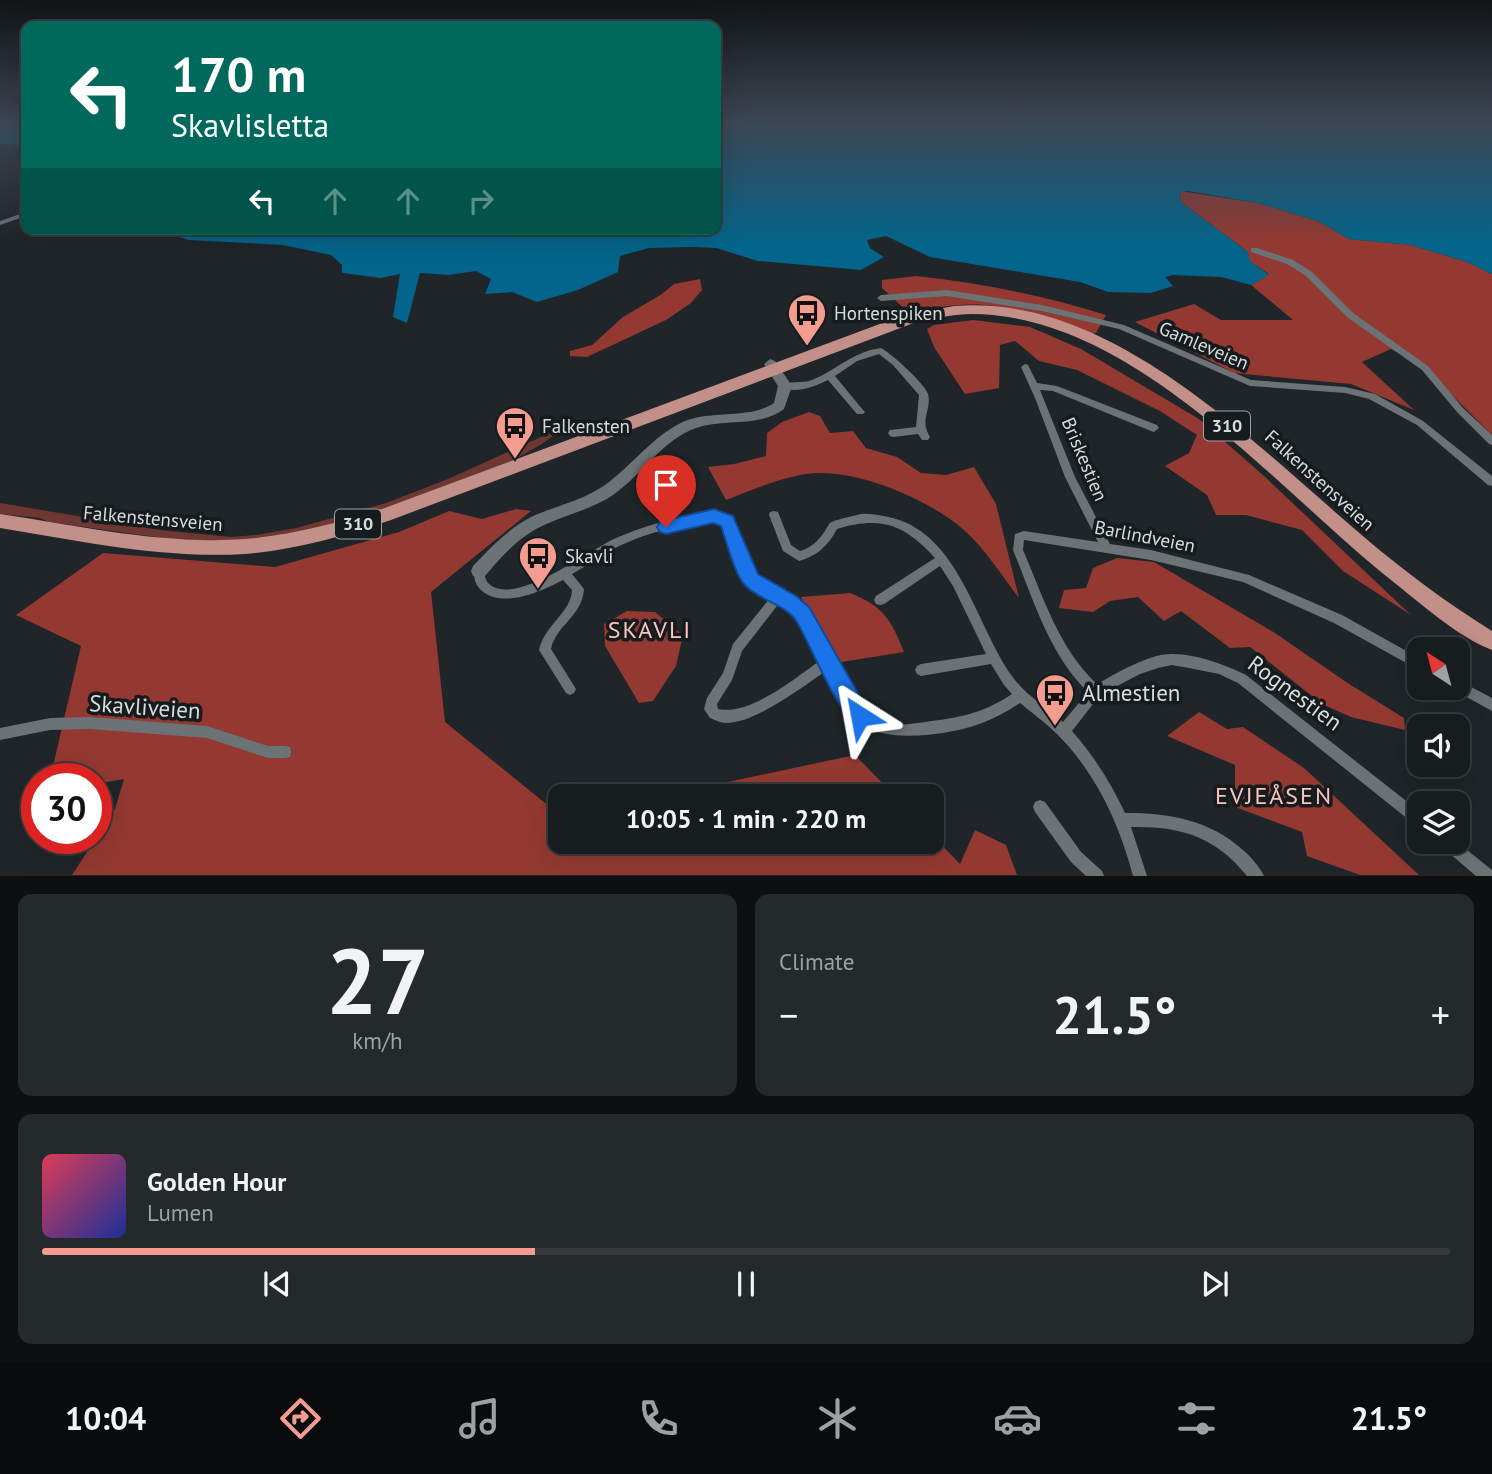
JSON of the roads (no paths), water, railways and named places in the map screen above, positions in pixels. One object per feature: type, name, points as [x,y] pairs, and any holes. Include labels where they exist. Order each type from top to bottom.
[{"type":"main road","name":"Falkenstensveien","points":[[0,521],[182,545],[224,547],[305,537],[385,515],[772,367],[916,317],[965,309],[1010,313],[1072,332],[1123,356],[1174,387],[1222,422],[1390,569],[1490,635]]},
{"type":"street","points":[[0,223],[21,216]]},
{"type":"street","points":[[1254,250],[1290,262],[1309,274],[1350,314],[1425,368],[1460,410],[1492,441]]},
{"type":"street","name":"Gamleveien","points":[[881,298],[947,293],[1018,304],[1121,327],[1256,385],[1345,390],[1372,396],[1420,423],[1492,482]]},
{"type":"street","points":[[785,386],[805,386],[866,354],[874,351],[885,353],[923,395],[922,433],[893,433]]},
{"type":"street","points":[[772,367],[785,386],[782,401],[774,411],[758,415],[714,418],[680,430],[660,443],[607,491],[538,521],[519,533],[480,571],[481,583],[502,594],[514,593],[547,583],[604,548],[626,539],[714,516],[722,517],[731,526],[751,580],[789,602],[802,613],[860,716],[883,729],[905,730],[981,719],[995,714],[1021,695]]},
{"type":"street","name":"Briskestien","points":[[1025,367],[1035,386],[1073,486],[1105,546]]},
{"type":"street","points":[[829,375],[860,412]]},
{"type":"street","name":"Briskestien","points":[[1035,386],[1054,388],[1154,428]]},
{"type":"street","points":[[774,515],[787,548],[799,556],[825,541],[834,526],[875,518],[910,531],[941,560],[958,585],[994,658],[1021,695],[1064,732],[1109,793],[1124,820],[1140,876]]},
{"type":"street","name":"Barlindveien","points":[[1096,691],[1078,675],[1055,632],[1018,550],[1017,542],[1024,535],[1034,534],[1105,546],[1188,563],[1252,581],[1338,619],[1407,657]]},
{"type":"street","points":[[880,600],[941,560]]},
{"type":"street","points":[[565,574],[578,589],[578,600],[549,638],[545,650],[570,689]]},
{"type":"street","points":[[778,597],[737,648],[728,676],[711,702],[710,709],[714,714],[729,717],[772,701],[828,662]]},
{"type":"street","points":[[921,670],[994,658]]},
{"type":"street","name":"Rognestien","points":[[1064,732],[1096,691],[1137,668],[1172,659],[1221,669],[1242,679],[1266,696],[1407,809]]},
{"type":"street","points":[[1470,693],[1492,705]]},
{"type":"street","name":"Skavliveien","points":[[0,734],[50,724],[90,723],[207,732],[268,752],[285,752]]},
{"type":"street","points":[[1040,807],[1076,857],[1097,876]]},
{"type":"street","points":[[1124,820],[1179,823],[1216,835],[1230,845],[1257,876]]},
{"type":"street","points":[[1461,854],[1488,876]]},
{"type":"water","points":[[721,164],[1492,164],[1492,274],[1467,262],[1411,245],[1349,239],[1318,221],[1258,203],[1188,191],[1180,192],[1181,202],[1248,252],[1250,261],[1269,275],[1251,285],[1221,277],[1173,275],[1165,277],[1173,286],[1151,293],[1108,292],[1080,282],[930,257],[886,236],[867,240],[870,248],[884,257],[861,270],[758,261],[716,248],[649,248],[620,256],[618,272],[578,290],[537,302],[512,292],[485,294],[491,279],[476,271],[448,275],[420,273],[407,323],[393,317],[400,274],[381,278],[342,273],[342,265],[331,255],[283,245],[189,240],[173,235],[721,235]]},
{"type":"place","name":"Hortenspiken","points":[[807,347]]},
{"type":"place","name":"Falkensten","points":[[515,460]]},
{"type":"place","name":"Skavli","points":[[538,590]]},
{"type":"place","name":"Almestien","points":[[1055,727]]},
{"type":"district","name":"SKAVLI","points":[[650,630]]},
{"type":"district","name":"EVJEÅSEN","points":[[1274,796]]}]
